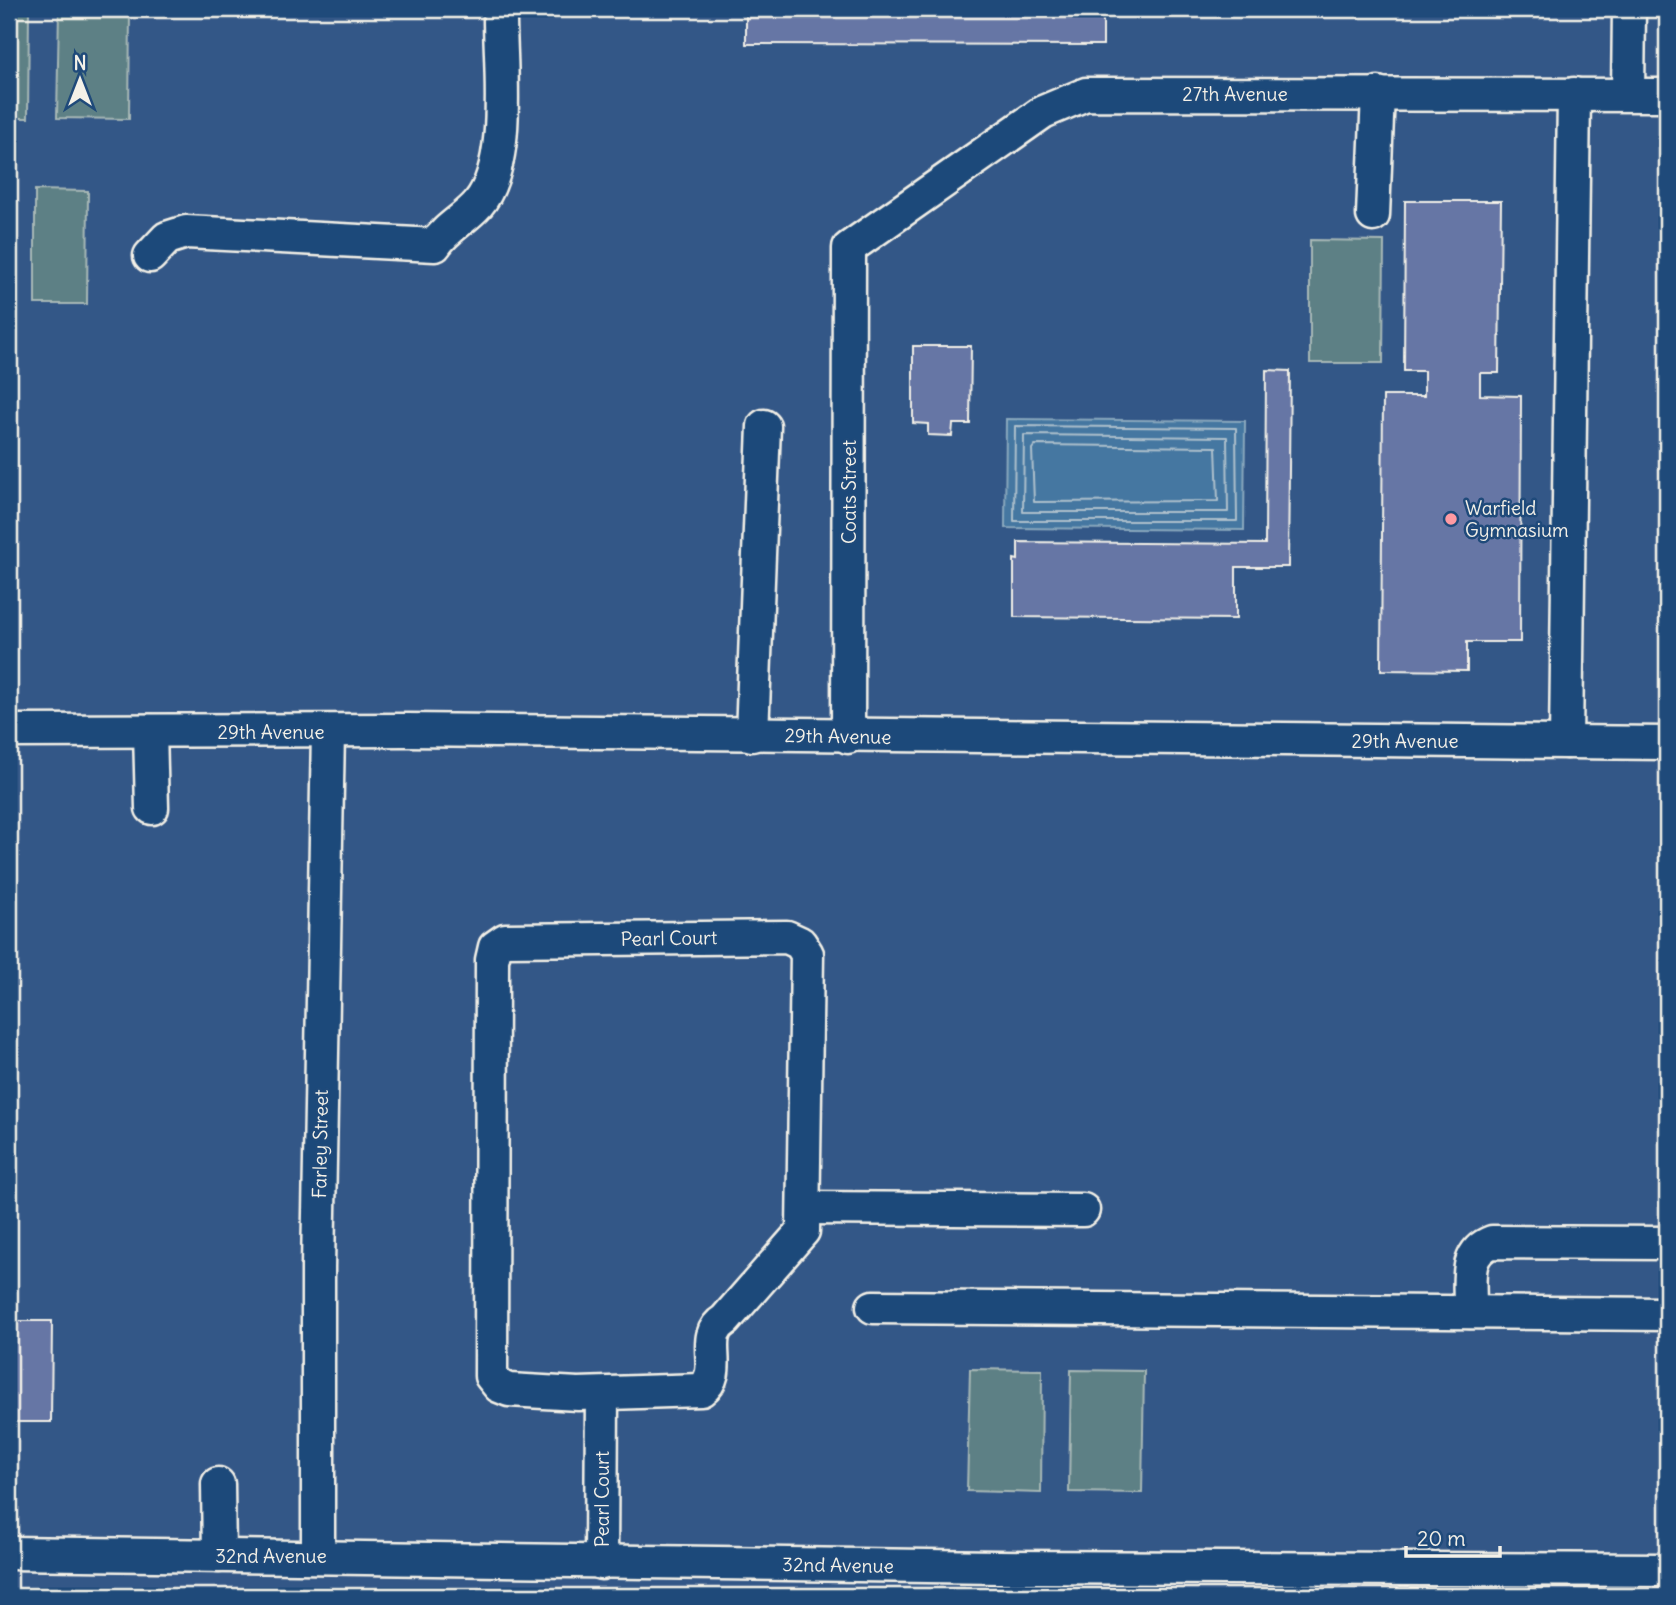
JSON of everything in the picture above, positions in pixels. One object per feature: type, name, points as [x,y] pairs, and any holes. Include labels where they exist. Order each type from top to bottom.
[{"type":"street","points":[[1628,94],[1629,9]]},
{"type":"street","points":[[150,256],[167,238],[186,232],[435,245],[442,235],[478,204],[493,181],[500,154],[500,18]]},
{"type":"street","points":[[1373,215],[1378,93]]},
{"type":"street","name":"27th Avenue","points":[[849,248],[1043,112],[1086,94],[1667,95]]},
{"type":"street","points":[[1566,742],[1574,94]]},
{"type":"street","name":"Coats Street","points":[[848,737],[849,248]]},
{"type":"street","points":[[752,735],[764,426]]},
{"type":"street","name":"29th Avenue","points":[[9,731],[408,730],[848,737],[1667,743]]},
{"type":"street","points":[[150,732],[152,808]]},
{"type":"street","name":"Farley Street","points":[[318,1556],[318,1267],[328,732]]},
{"type":"street","name":"Pearl Court","points":[[787,937],[800,943],[807,954],[805,1208],[803,1231],[725,1320],[717,1325],[711,1336],[714,1371],[710,1383],[701,1390],[602,1394],[509,1390],[499,1386],[491,1376],[492,961],[495,947],[505,940],[787,937]]},
{"type":"street","points":[[805,1208],[1083,1210]]},
{"type":"street","points":[[1470,1312],[1471,1258],[1478,1247],[1492,1242],[1667,1243]]},
{"type":"street","points":[[873,1307],[1667,1314]]},
{"type":"street","name":"Pearl Court","points":[[601,1563],[602,1394]]},
{"type":"street","points":[[218,1484],[219,1556]]},
{"type":"street","name":"32nd Avenue","points":[[9,1553],[318,1556],[601,1563],[1667,1570]]},
{"type":"green space","points":[[9,9],[29,9],[28,118],[9,118]]},
{"type":"green space","points":[[59,9],[130,9],[129,119],[57,118]]},
{"type":"green space","points":[[35,190],[88,191],[87,304],[35,304]]},
{"type":"green space","points":[[1310,240],[1384,241],[1383,363],[1310,363]]},
{"type":"green space","points":[[970,1369],[1042,1370],[1041,1493],[967,1491]]},
{"type":"green space","points":[[1071,1370],[1144,1371],[1142,1493],[1069,1492]]},
{"type":"water","points":[[1006,419],[1245,421],[1244,530],[1005,528]]},
{"type":"building","points":[[746,9],[1103,9],[1103,45],[746,44]]},
{"type":"building","name":"Warfield Gymnasium","points":[[1405,201],[1501,201],[1499,373],[1480,373],[1480,395],[1521,396],[1520,642],[1467,642],[1467,671],[1381,670],[1383,396],[1424,396],[1424,371],[1404,371]]},
{"type":"building","points":[[913,346],[971,346],[970,424],[953,424],[952,436],[928,435],[928,424],[913,423]]},
{"type":"building","points":[[1266,370],[1290,371],[1288,567],[1236,567],[1236,619],[1014,617],[1014,559],[1018,560],[1018,542],[1265,544]]},
{"type":"building","points":[[9,1321],[52,1321],[51,1422],[9,1422]]},
{"type":"place","name":"Warfield Gymnasium","points":[[1451,519]]}]
